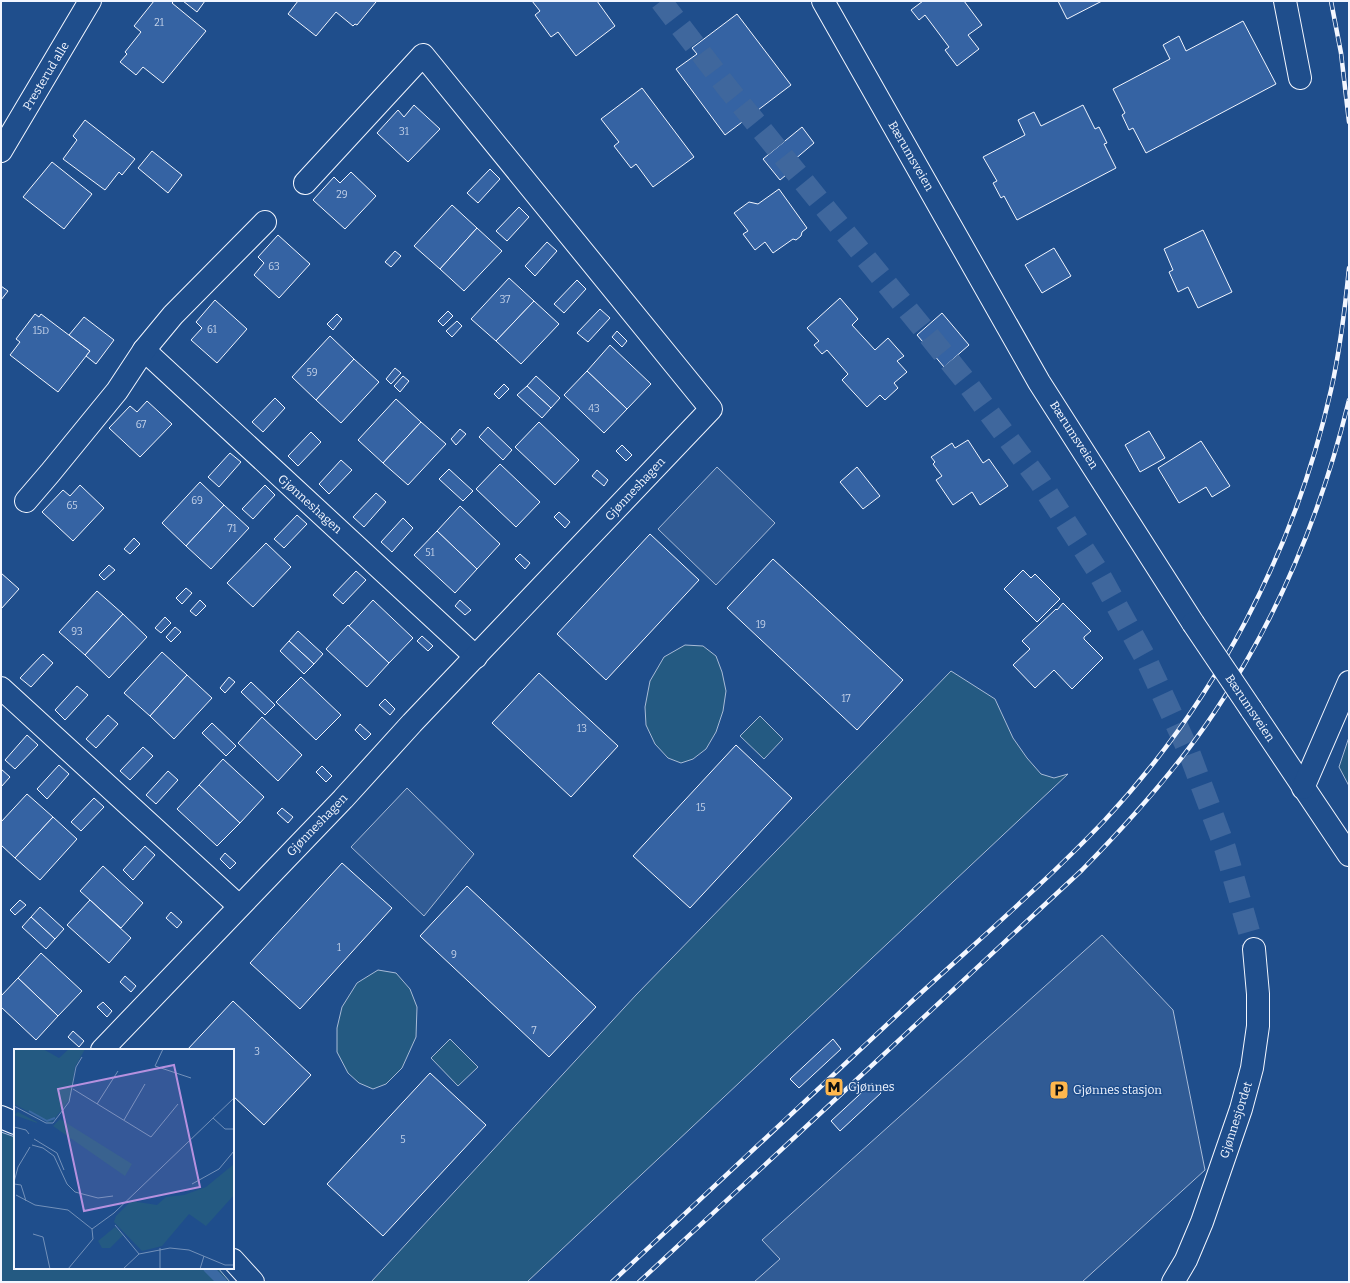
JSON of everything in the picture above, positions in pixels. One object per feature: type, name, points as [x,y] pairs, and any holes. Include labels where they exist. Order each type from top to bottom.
[{"type":"street","name":"Presterud alle","points":[[1,151],[90,1]]},
{"type":"street","name":"Bærumsveien","points":[[823,1],[1039,382],[1250,709],[1349,855]]},
{"type":"street","points":[[1284,1],[1300,78]]},
{"type":"street","name":"Gjønneshagen","points":[[103,1049],[711,409],[424,55],[305,183]]},
{"type":"street","points":[[26,501],[116,391],[144,350],[173,315],[264,222]]},
{"type":"street","name":"Gjønneshagen","points":[[144,350],[476,656]]},
{"type":"street","points":[[1303,788],[1349,682]]},
{"type":"street","points":[[1,688],[239,906]]},
{"type":"street","name":"Gjønnesjordet","points":[[1173,1282],[1186,1260],[1202,1222],[1241,1109],[1252,1068],[1258,1026],[1258,994],[1254,949]]},
{"type":"street","points":[[1,1117],[14,1122]]},
{"type":"street","points":[[234,1261],[253,1282]]},
{"type":"shaded area","points":[[717,467],[775,523],[716,585],[658,529]]},
{"type":"shaded area","points":[[685,645],[703,646],[716,656],[722,672],[726,691],[723,711],[716,732],[706,749],[693,759],[681,763],[668,758],[655,744],[646,725],[645,707],[650,681],[664,657]]},
{"type":"shaded area","points":[[951,671],[995,699],[1013,738],[1027,758],[1041,774],[1054,778],[1068,774],[527,1282],[371,1282],[636,995]]},
{"type":"shaded area","points":[[760,716],[783,739],[764,759],[740,736]]},
{"type":"shaded area","points":[[1349,737],[1349,786],[1339,767]]},
{"type":"shaded area","points":[[407,788],[474,854],[424,916],[351,847]]},
{"type":"shaded area","name":"Gjønnes stasjon","points":[[1102,935],[1173,1010],[1205,1170],[1082,1282],[754,1282],[780,1259],[762,1240]]},
{"type":"shaded area","points":[[378,970],[396,973],[410,989],[417,1007],[416,1037],[402,1068],[386,1084],[373,1089],[359,1083],[348,1073],[337,1052],[337,1028],[342,1007],[357,983]]},
{"type":"shaded area","points":[[450,1039],[478,1067],[458,1086],[431,1058]]},
{"type":"shaded area","points":[[1,1132],[14,1137],[14,1269],[219,1269],[230,1282],[1,1282]]},
{"type":"building","points":[[154,1],[174,1],[172,3],[206,31],[163,83],[143,67],[136,75],[120,62],[127,54],[125,52],[141,32],[134,26]]},
{"type":"building","points":[[183,1],[205,1],[197,12]]},
{"type":"building","points":[[298,1],[376,2],[357,25],[355,24],[353,26],[336,12],[316,36],[288,14]]},
{"type":"building","points":[[532,1],[597,1],[615,26],[576,56],[558,32],[551,37],[535,15],[540,11]]},
{"type":"building","points":[[923,1],[964,1],[982,25],[968,35],[979,49],[957,66],[945,50],[949,47],[925,15],[919,20],[911,10]]},
{"type":"building","points":[[1058,1],[1102,1],[1067,19]]},
{"type":"building","points":[[737,14],[791,85],[725,135],[676,69],[697,54],[692,48]]},
{"type":"building","points":[[1243,21],[1276,84],[1146,153],[1133,128],[1129,130],[1122,115],[1125,113],[1113,89],[1170,59],[1163,45],[1179,36],[1186,51]]},
{"type":"building","points":[[642,88],[694,157],[653,187],[636,164],[631,168],[614,146],[619,142],[601,119]]},
{"type":"building","points":[[414,105],[440,129],[408,162],[377,133],[398,110],[404,117]]},
{"type":"building","points":[[1083,105],[1095,129],[1099,127],[1107,143],[1104,144],[1116,168],[1017,220],[1004,196],[1001,198],[993,183],[997,181],[983,157],[1025,135],[1018,120],[1034,112],[1041,126]]},
{"type":"building","points":[[85,120],[135,159],[122,175],[119,172],[105,190],[63,159],[77,140],[73,136]]},
{"type":"building","points":[[802,127],[814,143],[794,160],[798,165],[780,180],[763,159]]},
{"type":"building","points":[[152,151],[182,175],[168,193],[138,168]]},
{"type":"building","points":[[52,162],[92,194],[64,229],[23,197]]},
{"type":"building","points":[[490,169],[500,179],[478,203],[467,193]]},
{"type":"building","points":[[351,172],[376,196],[345,229],[313,200],[334,177],[340,183]]},
{"type":"building","points":[[779,189],[807,228],[796,240],[793,239],[773,253],[765,242],[755,250],[743,234],[748,231],[734,213],[749,202],[758,204]]},
{"type":"building","points":[[452,205],[477,228],[440,269],[414,246]]},
{"type":"building","points":[[519,207],[529,217],[507,241],[496,231]]},
{"type":"building","points":[[477,228],[502,251],[464,291],[440,269]]},
{"type":"building","points":[[1203,230],[1232,292],[1198,308],[1188,287],[1178,292],[1169,272],[1173,270],[1164,249]]},
{"type":"building","points":[[278,235],[310,264],[279,298],[254,275],[264,263],[258,257]]},
{"type":"building","points":[[547,242],[557,251],[535,276],[525,266]]},
{"type":"building","points":[[1054,248],[1071,276],[1042,293],[1025,265]]},
{"type":"building","points":[[395,251],[401,256],[391,267],[385,262]]},
{"type":"building","points":[[509,278],[534,301],[496,341],[471,319]]},
{"type":"building","points":[[577,280],[586,289],[564,313],[554,304]]},
{"type":"building","points":[[1,286],[8,291],[1,300]]},
{"type":"building","points":[[840,298],[858,319],[852,325],[875,350],[888,338],[904,356],[897,361],[907,372],[894,383],[898,388],[885,400],[880,395],[867,407],[842,380],[848,374],[827,350],[822,354],[814,345],[819,341],[807,328]]},
{"type":"building","points":[[215,300],[247,329],[217,363],[191,340],[202,328],[196,322]]},
{"type":"building","points":[[534,301],[559,324],[521,364],[496,341]]},
{"type":"building","points":[[600,309],[610,318],[588,342],[577,333]]},
{"type":"building","points":[[448,311],[453,316],[443,326],[438,321]]},
{"type":"building","points":[[942,313],[969,345],[944,367],[917,335]]},
{"type":"building","points":[[35,314],[39,317],[41,314],[90,351],[58,392],[10,355],[20,342],[16,339]]},
{"type":"building","points":[[337,314],[342,319],[333,330],[327,324]]},
{"type":"building","points":[[84,317],[114,340],[96,364],[86,356],[90,351],[69,335]]},
{"type":"building","points":[[457,321],[462,326],[452,337],[446,331]]},
{"type":"building","points":[[617,331],[627,341],[622,347],[612,337]]},
{"type":"building","points":[[330,336],[354,359],[316,400],[292,377]]},
{"type":"building","points":[[610,345],[651,384],[627,409],[587,371]]},
{"type":"building","points":[[354,359],[379,382],[341,423],[316,400]]},
{"type":"building","points":[[395,368],[401,373],[391,384],[386,379]]},
{"type":"building","points":[[587,371],[627,409],[604,433],[564,395]]},
{"type":"building","points":[[403,376],[409,381],[400,392],[394,386]]},
{"type":"building","points":[[536,376],[560,398],[551,408],[527,386]]},
{"type":"building","points":[[504,384],[509,389],[499,399],[494,394]]},
{"type":"building","points":[[527,386],[551,408],[542,418],[517,395]]},
{"type":"building","points":[[275,398],[285,408],[263,432],[252,422]]},
{"type":"building","points":[[396,399],[421,422],[383,463],[358,440]]},
{"type":"building","points":[[147,401],[172,424],[140,457],[109,428],[130,406],[137,412]]},
{"type":"building","points":[[421,422],[446,444],[408,485],[383,463]]},
{"type":"building","points":[[539,422],[579,460],[555,485],[515,447]]},
{"type":"building","points":[[488,427],[512,450],[503,460],[479,437]]},
{"type":"building","points":[[460,429],[466,434],[456,445],[451,439]]},
{"type":"building","points":[[1149,431],[1165,458],[1140,472],[1125,445]]},
{"type":"building","points":[[311,432],[321,442],[298,466],[288,456]]},
{"type":"building","points":[[968,440],[983,463],[989,459],[1008,486],[980,505],[972,492],[953,505],[936,480],[942,476],[933,464],[935,462],[931,457],[952,443],[955,448]]},
{"type":"building","points":[[1201,441],[1230,486],[1212,497],[1206,487],[1179,503],[1158,468]]},
{"type":"building","points":[[622,445],[632,455],[626,461],[616,451]]},
{"type":"building","points":[[230,453],[241,462],[219,487],[208,477]]},
{"type":"building","points":[[341,460],[352,470],[329,494],[319,484]]},
{"type":"building","points":[[500,464],[540,502],[516,527],[476,489]]},
{"type":"building","points":[[857,467],[880,496],[863,509],[840,482]]},
{"type":"building","points":[[449,469],[473,491],[463,501],[439,479]]},
{"type":"building","points":[[597,470],[608,480],[604,486],[592,476]]},
{"type":"building","points":[[200,482],[224,505],[186,546],[162,523]]},
{"type":"building","points":[[80,485],[104,508],[73,541],[42,512],[63,490],[70,496]]},
{"type":"building","points":[[265,485],[275,495],[253,519],[242,509]]},
{"type":"building","points":[[376,493],[386,502],[364,527],[353,517]]},
{"type":"building","points":[[224,505],[249,528],[211,569],[186,546]]},
{"type":"building","points":[[460,506],[500,544],[477,569],[437,531]]},
{"type":"building","points":[[559,512],[570,522],[565,528],[554,517]]},
{"type":"building","points":[[297,515],[307,524],[284,548],[274,539]]},
{"type":"building","points":[[403,518],[413,528],[392,552],[381,542]]},
{"type":"building","points":[[437,531],[477,569],[455,593],[414,555]]},
{"type":"building","points":[[650,534],[699,580],[606,680],[557,634]]},
{"type":"building","points":[[134,538],[140,544],[130,554],[124,549]]},
{"type":"building","points":[[266,543],[291,567],[253,607],[227,583]]},
{"type":"building","points":[[520,554],[530,563],[525,569],[515,559]]},
{"type":"building","points":[[773,559],[903,680],[857,730],[727,608]]},
{"type":"building","points":[[109,565],[115,570],[104,580],[99,575]]},
{"type":"building","points":[[1023,570],[1031,578],[1035,574],[1060,599],[1037,622],[1004,589]]},
{"type":"building","points":[[356,571],[366,580],[343,604],[333,595]]},
{"type":"building","points":[[1,573],[19,589],[1,609]]},
{"type":"building","points":[[186,588],[192,593],[182,604],[176,598]]},
{"type":"building","points":[[97,591],[123,614],[85,655],[59,632]]},
{"type":"building","points":[[200,600],[206,606],[196,616],[190,611]]},
{"type":"building","points":[[373,600],[413,638],[389,663],[349,626]]},
{"type":"building","points":[[460,600],[471,610],[465,615],[455,606]]},
{"type":"building","points":[[1063,603],[1091,631],[1084,637],[1084,639],[1103,658],[1072,689],[1054,670],[1035,688],[1013,665],[1030,649],[1022,641]]},
{"type":"building","points":[[123,614],[147,637],[109,678],[85,655]]},
{"type":"building","points":[[165,617],[171,623],[161,633],[155,628]]},
{"type":"building","points":[[348,625],[389,663],[367,687],[326,649]]},
{"type":"building","points":[[175,627],[181,632],[171,642],[166,637]]},
{"type":"building","points":[[298,631],[323,654],[314,664],[289,641]]},
{"type":"building","points":[[422,636],[433,646],[428,651],[417,641]]},
{"type":"building","points":[[289,641],[314,664],[304,674],[280,651]]},
{"type":"building","points":[[162,652],[187,675],[150,716],[124,693]]},
{"type":"building","points":[[43,654],[53,663],[31,687],[20,678]]},
{"type":"building","points":[[539,673],[618,746],[571,797],[492,723]]},
{"type":"building","points":[[187,675],[212,698],[174,739],[150,716]]},
{"type":"building","points":[[229,677],[235,682],[225,693],[220,688]]},
{"type":"building","points":[[301,677],[341,715],[316,740],[276,702]]},
{"type":"building","points":[[251,682],[275,705],[265,715],[241,692]]},
{"type":"building","points":[[77,686],[88,695],[65,720],[55,710]]},
{"type":"building","points":[[385,699],[395,709],[390,715],[379,705]]},
{"type":"building","points":[[108,715],[118,724],[96,748],[86,739]]},
{"type":"building","points":[[262,717],[302,755],[278,781],[238,743]]},
{"type":"building","points":[[212,723],[236,746],[226,756],[202,733]]},
{"type":"building","points":[[360,724],[371,734],[365,740],[355,730]]},
{"type":"building","points":[[27,735],[38,745],[15,769],[5,760]]},
{"type":"building","points":[[736,745],[792,798],[690,908],[633,856]]},
{"type":"building","points":[[143,747],[153,756],[130,780],[120,771]]},
{"type":"building","points":[[223,759],[264,797],[240,823],[199,785]]},
{"type":"building","points":[[59,765],[69,774],[47,799],[37,789]]},
{"type":"building","points":[[322,766],[332,776],[326,782],[316,772]]},
{"type":"building","points":[[1,769],[10,777],[1,787]]},
{"type":"building","points":[[168,771],[178,780],[156,804],[146,795]]},
{"type":"building","points":[[199,785],[240,823],[217,846],[177,809]]},
{"type":"building","points":[[27,794],[53,817],[15,858],[1,845],[1,822]]},
{"type":"building","points":[[94,798],[104,807],[81,831],[71,822]]},
{"type":"building","points":[[282,808],[293,817],[288,823],[277,813]]},
{"type":"building","points":[[53,817],[77,839],[40,880],[15,858]]},
{"type":"building","points":[[145,846],[155,855],[133,880],[123,870]]},
{"type":"building","points":[[225,853],[236,863],[230,869],[220,859]]},
{"type":"building","points":[[342,863],[392,908],[300,1009],[250,963]]},
{"type":"building","points":[[103,866],[143,903],[121,928],[80,891]]},
{"type":"building","points":[[467,886],[596,1007],[549,1057],[420,936]]},
{"type":"building","points":[[20,900],[26,905],[15,915],[10,910]]},
{"type":"building","points":[[90,900],[131,938],[109,963],[67,925]]},
{"type":"building","points":[[40,907],[64,929],[55,939],[31,917]]},
{"type":"building","points":[[171,912],[182,922],[177,928],[166,918]]},
{"type":"building","points":[[31,917],[55,939],[46,949],[22,927]]},
{"type":"building","points":[[41,953],[82,991],[58,1016],[18,978]]},
{"type":"building","points":[[125,976],[136,986],[131,992],[120,982]]},
{"type":"building","points":[[18,978],[58,1016],[36,1040],[1,1007],[1,996]]},
{"type":"building","points":[[233,1001],[311,1075],[264,1125],[234,1097],[234,1049],[188,1049]]},
{"type":"building","points":[[103,1002],[112,1011],[107,1017],[97,1007]]},
{"type":"building","points":[[73,1031],[84,1041],[79,1047],[68,1037]]},
{"type":"building","points":[[833,1039],[841,1049],[799,1088],[790,1079]]},
{"type":"building","points":[[430,1073],[486,1125],[383,1236],[327,1184]]},
{"type":"building","points":[[872,1083],[881,1093],[840,1131],[831,1121]]},
{"type":"waterway","points":[[209,1269],[222,1282]]},
{"type":"tunnel","points":[[661,1],[726,86],[964,379],[1040,482],[1097,570],[1146,659],[1189,752],[1225,848],[1254,949]]},
{"type":"railway","points":[[1331,1],[1341,53],[1349,122]]},
{"type":"railway","points":[[612,1282],[1081,845],[1144,775],[1182,726],[1216,674],[1246,620],[1273,565],[1296,508],[1316,450],[1331,390],[1342,329],[1349,268]]},
{"type":"railway","points":[[639,1282],[1082,870],[1118,833],[1168,775],[1214,713],[1237,677],[1278,601],[1311,523],[1326,482],[1349,400]]},
{"type":"place","name":"Gjønnes","points":[[834,1087]]},
{"type":"place","name":"Gjønnes stasjon","points":[[1059,1090]]}]
